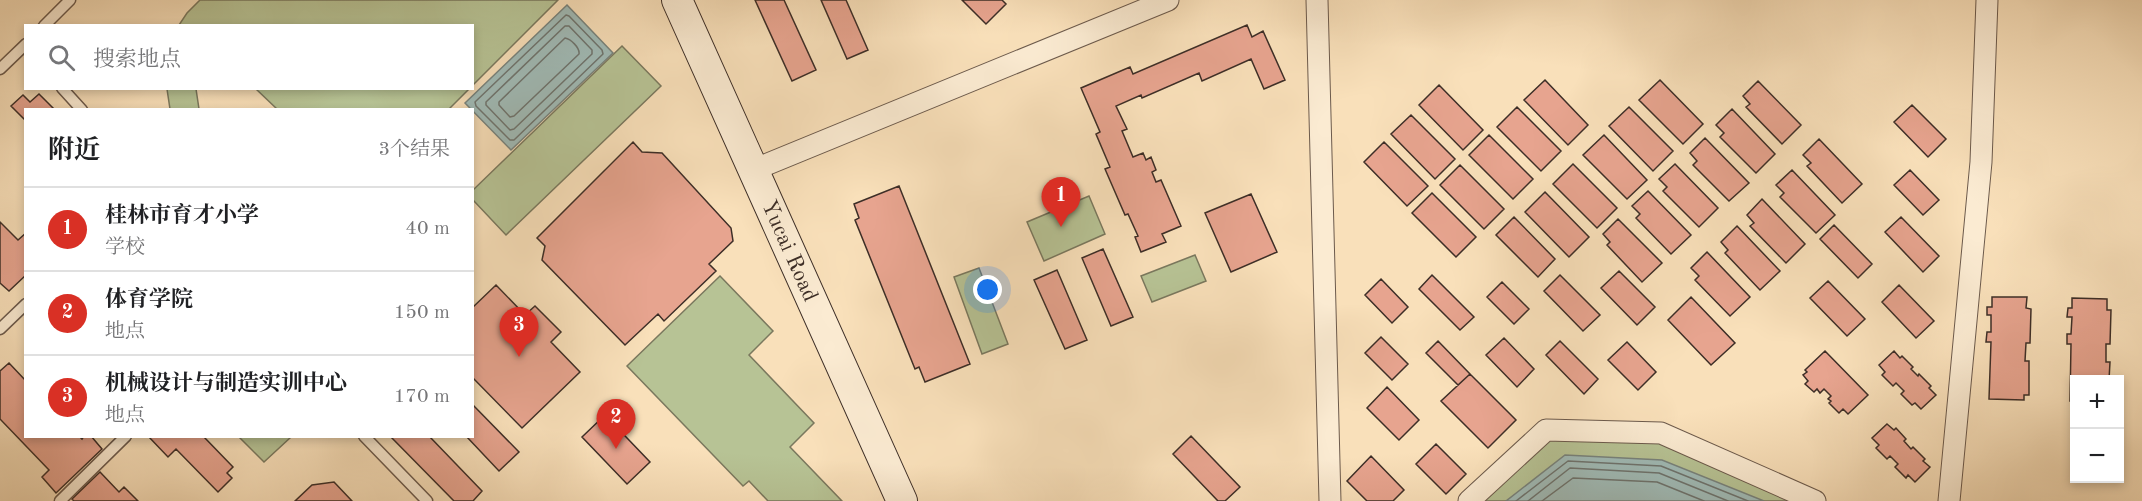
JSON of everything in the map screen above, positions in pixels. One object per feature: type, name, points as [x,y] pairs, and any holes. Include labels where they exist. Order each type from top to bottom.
[{"type":"main road","name":"Yucai Road","points":[[677,0],[902,501]]},
{"type":"street","points":[[753,170],[1168,0]]},
{"type":"street","points":[[1317,0],[1330,501]]},
{"type":"street","points":[[1949,501],[1981,162],[1987,0]]},
{"type":"street","points":[[1469,501],[1546,430],[1661,433],[1815,501]]},
{"type":"lane","points":[[46,24],[70,0]]},
{"type":"lane","points":[[0,69],[24,47]]},
{"type":"lane","points":[[64,90],[80,108]]},
{"type":"lane","points":[[0,329],[24,306]]},
{"type":"lane","points":[[60,501],[124,438]]},
{"type":"lane","points":[[366,438],[427,501]]},
{"type":"green space","points":[[200,0],[558,0],[474,84],[474,24],[180,24]]},
{"type":"green space","points":[[622,46],[661,86],[506,235],[474,201],[474,189]]},
{"type":"green space","points":[[167,90],[196,90],[199,108],[170,108]]},
{"type":"green space","points":[[257,90],[468,90],[450,108],[276,108]]},
{"type":"green space","points":[[1089,196],[1105,234],[1044,261],[1027,222]]},
{"type":"green space","points":[[1195,255],[1206,281],[1152,302],[1141,276]]},
{"type":"green space","points":[[979,268],[1008,344],[982,354],[954,277]]},
{"type":"green space","points":[[720,276],[773,331],[749,355],[814,423],[790,447],[842,501],[768,501],[749,481],[743,486],[627,366]]},
{"type":"green space","points":[[1546,430],[1661,433],[1815,501],[1469,501]]},
{"type":"green space","points":[[240,438],[290,438],[264,462]]},
{"type":"water","points":[[567,5],[613,53],[511,150],[474,112],[474,108],[470,108],[465,103]]},
{"type":"water","points":[[1565,455],[1662,460],[1764,501],[1506,501]]},
{"type":"building","points":[[755,0],[784,0],[816,70],[792,81]]},
{"type":"building","points":[[821,0],[846,0],[868,50],[847,59]]},
{"type":"building","points":[[962,0],[1002,0],[1006,4],[986,24]]},
{"type":"building","points":[[1247,25],[1252,37],[1263,31],[1285,80],[1264,89],[1251,59],[1202,81],[1199,73],[1142,98],[1141,95],[1116,106],[1127,129],[1122,131],[1133,157],[1143,153],[1146,160],[1151,157],[1156,170],[1152,172],[1156,182],[1161,180],[1181,226],[1162,234],[1166,242],[1141,252],[1135,237],[1138,236],[1128,214],[1125,215],[1105,169],[1110,167],[1096,134],[1100,132],[1081,88],[1130,67],[1133,74]]},
{"type":"building","points":[[1545,80],[1588,125],[1568,145],[1524,100]]},
{"type":"building","points":[[1660,80],[1703,124],[1683,144],[1639,100]]},
{"type":"building","points":[[1758,81],[1801,125],[1782,144],[1746,107],[1750,104],[1743,96]]},
{"type":"building","points":[[1439,85],[1483,130],[1463,150],[1419,105]]},
{"type":"building","points":[[39,94],[53,108],[24,108],[24,119],[11,106],[23,95],[30,102]]},
{"type":"building","points":[[1912,105],[1946,139],[1928,157],[1894,122]]},
{"type":"building","points":[[1517,107],[1561,151],[1541,171],[1497,127]]},
{"type":"building","points":[[1629,107],[1673,151],[1653,171],[1609,126]]},
{"type":"building","points":[[1732,109],[1775,154],[1756,173],[1720,137],[1724,133],[1716,125]]},
{"type":"building","points":[[1411,115],[1455,159],[1435,179],[1391,134]]},
{"type":"building","points":[[1489,135],[1533,179],[1513,199],[1469,155]]},
{"type":"building","points":[[1604,135],[1647,180],[1627,199],[1583,155]]},
{"type":"building","points":[[1705,138],[1749,183],[1729,201],[1693,165],[1697,161],[1690,153]]},
{"type":"building","points":[[1819,139],[1862,184],[1842,203],[1807,166],[1811,163],[1803,155]]},
{"type":"building","points":[[633,142],[642,152],[662,153],[731,228],[733,241],[709,264],[716,271],[664,321],[658,314],[625,345],[542,260],[545,246],[537,238]]},
{"type":"building","points":[[1384,142],[1428,186],[1407,206],[1364,162]]},
{"type":"building","points":[[1573,164],[1617,208],[1597,228],[1553,184]]},
{"type":"building","points":[[1675,164],[1718,208],[1699,227],[1663,191],[1667,187],[1659,179]]},
{"type":"building","points":[[1460,165],[1504,209],[1484,229],[1440,185]]},
{"type":"building","points":[[1792,170],[1835,215],[1816,233],[1780,197],[1784,193],[1776,185]]},
{"type":"building","points":[[1910,170],[1939,200],[1923,215],[1894,185]]},
{"type":"building","points":[[899,186],[970,364],[925,382],[919,367],[915,369],[855,220],[859,218],[854,204]]},
{"type":"building","points":[[1648,191],[1691,235],[1671,254],[1636,218],[1640,214],[1632,206]]},
{"type":"building","points":[[1545,192],[1589,237],[1569,257],[1525,212]]},
{"type":"building","points":[[1432,193],[1476,237],[1456,257],[1412,213]]},
{"type":"building","points":[[1251,194],[1277,252],[1231,272],[1205,213]]},
{"type":"building","points":[[1762,199],[1805,244],[1786,263],[1750,226],[1754,223],[1747,215]]},
{"type":"building","points":[[1514,217],[1555,259],[1538,277],[1496,235]]},
{"type":"building","points":[[1901,217],[1939,256],[1923,272],[1885,232]]},
{"type":"building","points":[[1618,219],[1662,263],[1642,282],[1607,245],[1610,242],[1603,234]]},
{"type":"building","points":[[0,222],[18,240],[24,235],[24,277],[9,291],[0,283]]},
{"type":"building","points":[[1834,225],[1872,264],[1858,278],[1820,239]]},
{"type":"building","points":[[1737,226],[1780,271],[1760,290],[1725,253],[1728,250],[1721,242]]},
{"type":"building","points":[[1103,249],[1133,317],[1111,326],[1082,258]]},
{"type":"building","points":[[1707,252],[1750,297],[1730,316],[1695,280],[1699,276],[1691,268]]},
{"type":"building","points":[[1057,270],[1087,340],[1065,349],[1034,280]]},
{"type":"building","points":[[1619,271],[1655,307],[1637,325],[1601,288]]},
{"type":"building","points":[[1432,275],[1474,317],[1460,330],[1419,289]]},
{"type":"building","points":[[1560,275],[1600,315],[1583,331],[1544,291]]},
{"type":"building","points":[[1381,279],[1408,307],[1392,323],[1365,295]]},
{"type":"building","points":[[1828,281],[1865,319],[1847,336],[1810,298]]},
{"type":"building","points":[[1502,282],[1529,309],[1514,324],[1487,297]]},
{"type":"building","points":[[496,285],[525,315],[535,306],[561,332],[551,342],[580,372],[522,428],[474,379],[474,306]]},
{"type":"building","points":[[1899,285],[1934,321],[1916,338],[1882,302]]},
{"type":"building","points":[[1691,297],[1735,343],[1711,365],[1668,320]]},
{"type":"building","points":[[1992,297],[2027,297],[2026,308],[2031,309],[2030,343],[2026,343],[2025,361],[2029,361],[2029,395],[2024,395],[2024,400],[1989,399],[1991,342],[1986,342],[1987,332],[1991,332],[1991,315],[1987,315],[1987,307],[1992,307]]},
{"type":"building","points":[[2072,298],[2107,299],[2107,310],[2111,310],[2110,344],[2106,344],[2106,362],[2110,362],[2109,375],[2070,375],[2071,344],[2067,344],[2067,334],[2071,334],[2072,317],[2067,317],[2068,308],[2072,308]]},
{"type":"building","points":[[1381,337],[1408,364],[1392,380],[1365,353]]},
{"type":"building","points":[[1504,338],[1534,369],[1517,387],[1486,355]]},
{"type":"building","points":[[1438,341],[1470,374],[1458,385],[1426,353]]},
{"type":"building","points":[[1560,341],[1598,379],[1584,394],[1546,355]]},
{"type":"building","points":[[1627,342],[1656,372],[1638,390],[1608,360]]},
{"type":"building","points":[[1825,351],[1868,395],[1848,414],[1843,409],[1839,413],[1829,403],[1831,401],[1828,399],[1831,396],[1824,389],[1820,393],[1817,389],[1814,392],[1805,384],[1808,381],[1803,375],[1807,372],[1805,370]]},
{"type":"building","points":[[1894,351],[1913,367],[1911,369],[1931,386],[1929,388],[1936,395],[1921,409],[1915,403],[1912,405],[1901,394],[1904,391],[1896,383],[1893,386],[1882,375],[1885,372],[1879,365]]},
{"type":"building","points":[[9,363],[24,379],[24,438],[93,438],[102,449],[56,493],[42,477],[49,470],[0,419],[0,371]]},
{"type":"building","points":[[1470,374],[1516,420],[1488,448],[1441,401]]},
{"type":"building","points":[[1387,387],[1419,420],[1399,440],[1367,408]]},
{"type":"building","points":[[474,406],[519,452],[499,471],[468,438],[474,438]]},
{"type":"building","points":[[605,415],[650,462],[627,484],[582,437]]},
{"type":"building","points":[[1887,424],[1894,430],[1896,428],[1906,439],[1904,441],[1925,459],[1923,461],[1930,467],[1915,482],[1908,475],[1906,478],[1895,467],[1898,464],[1890,456],[1887,459],[1876,448],[1879,445],[1872,438]]},
{"type":"building","points":[[1191,436],[1240,487],[1225,501],[1218,501],[1173,454]]},
{"type":"building","points":[[150,438],[205,438],[233,467],[227,473],[232,478],[218,492],[176,449],[168,457]]},
{"type":"building","points":[[392,438],[431,438],[482,491],[473,501],[454,501]]},
{"type":"building","points":[[1436,444],[1466,474],[1446,494],[1416,464]]},
{"type":"building","points":[[1371,456],[1404,490],[1393,501],[1367,501],[1347,481]]},
{"type":"building","points":[[100,472],[119,492],[124,487],[138,501],[74,501],[72,499]]},
{"type":"building","points":[[334,482],[352,501],[295,501],[312,485]]},
{"type":"place","name":"桂林市育才小学","points":[[1061,227]]},
{"type":"place","name":"机械设计与制造实训中心","points":[[519,357]]},
{"type":"place","name":"体育学院","points":[[616,449]]}]
